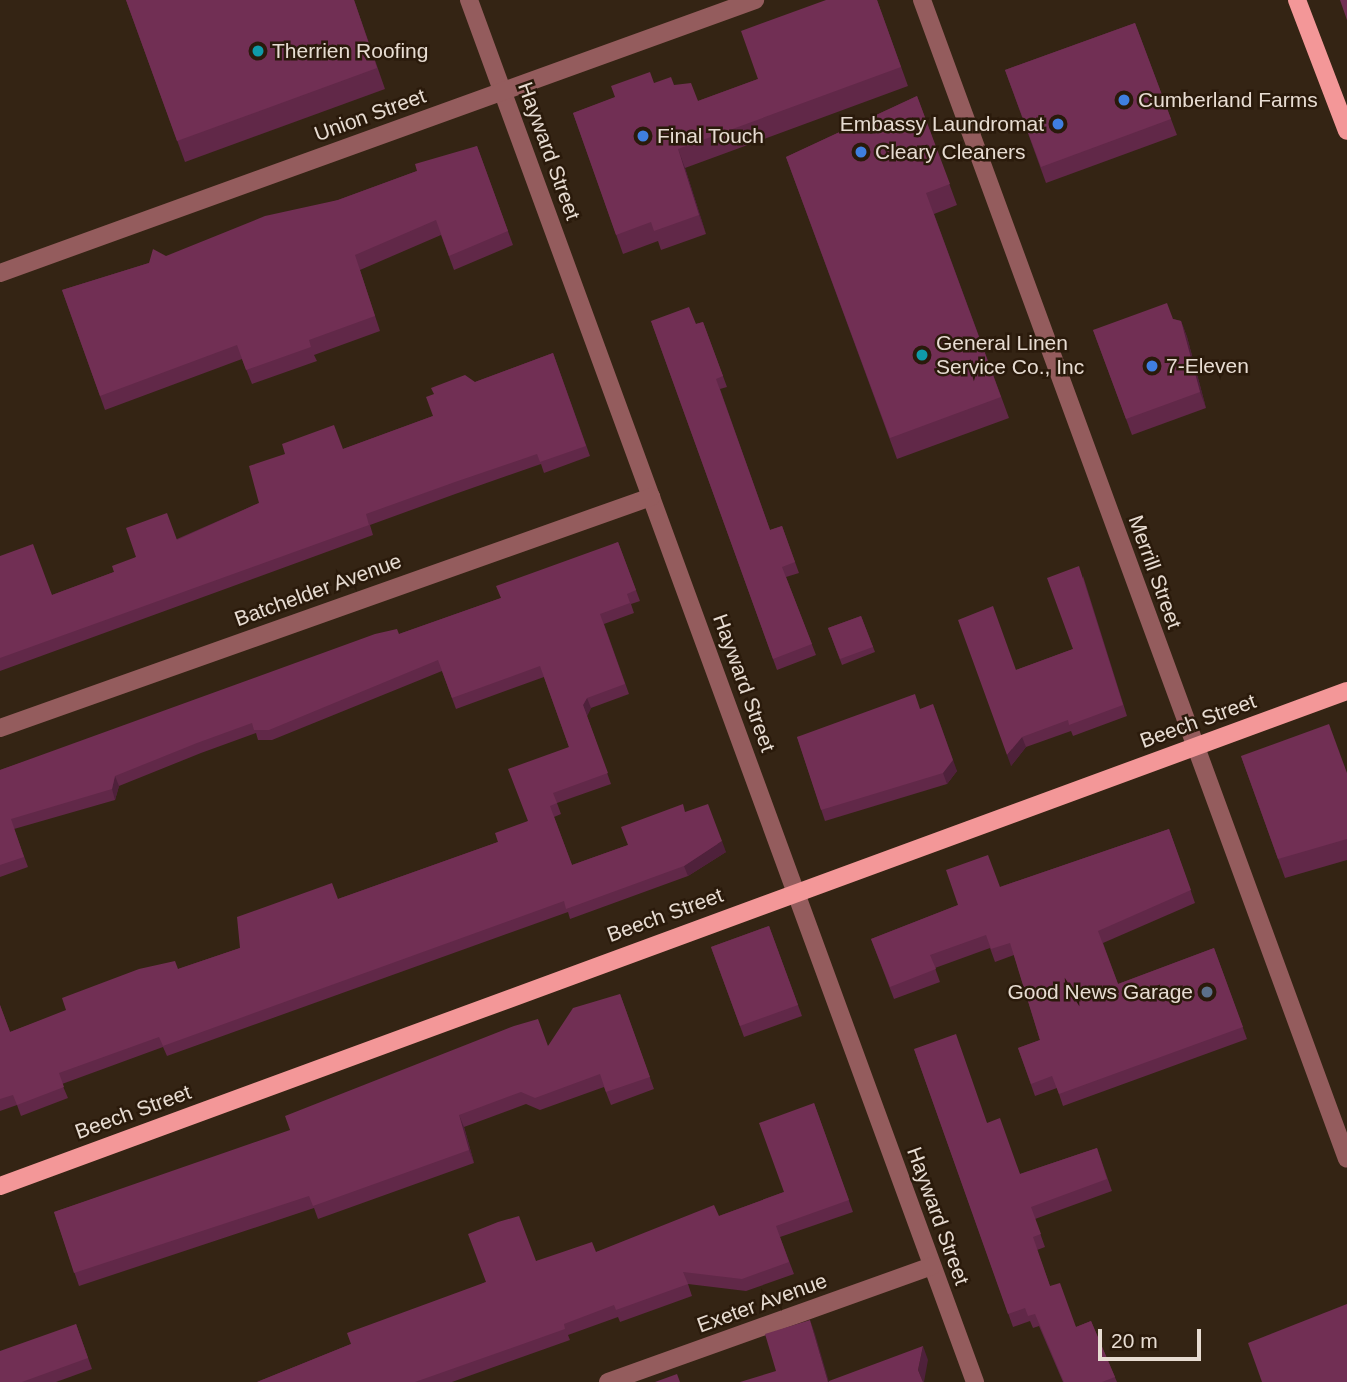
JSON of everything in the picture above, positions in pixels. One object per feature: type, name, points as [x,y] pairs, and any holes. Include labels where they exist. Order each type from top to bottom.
[{"type":"main road","points":[[1297,0],[1347,131]]},
{"type":"main road","name":"Beech Street","points":[[0,1186],[795,891],[1347,691]]},
{"type":"street","name":"Hayward Street","points":[[469,0],[975,1382]]},
{"type":"street","name":"Union Street","points":[[0,273],[755,0]]},
{"type":"street","name":"Merrill Street","points":[[922,0],[1347,1159]]},
{"type":"street","name":"Batchelder Avenue","points":[[0,727],[651,497]]},
{"type":"street","name":"Exeter Avenue","points":[[608,1382],[932,1266]]},
{"type":"building","name":"Therrien Roofing","points":[[126,0],[354,0],[377,68],[177,141]]},
{"type":"building","points":[[826,0],[877,0],[901,67],[678,149],[699,215],[654,231],[651,222],[616,235],[573,113],[615,97],[611,86],[650,72],[654,83],[671,77],[674,85],[691,83],[698,101],[758,79],[741,31]]},
{"type":"building","points":[[1340,0],[1347,0],[1347,20]]},
{"type":"building","points":[[1135,23],[1171,119],[1041,167],[1005,70]]},
{"type":"building","points":[[917,96],[950,184],[926,193],[1001,397],[890,438],[786,157]]},
{"type":"building","points":[[477,146],[508,231],[449,256],[436,220],[355,255],[375,316],[309,340],[311,347],[246,370],[237,345],[100,396],[62,290],[149,263],[153,249],[166,256],[265,216],[338,200],[417,171],[415,164]]},
{"type":"building","name":"7-Eleven","points":[[1167,303],[1173,319],[1181,321],[1200,392],[1126,419],[1093,330]]},
{"type":"building","points":[[689,307],[696,324],[703,322],[723,376],[716,379],[770,530],[782,526],[795,562],[782,567],[812,644],[773,659],[651,321]]},
{"type":"building","points":[[553,353],[586,446],[540,462],[537,454],[366,514],[369,525],[0,658],[0,556],[33,544],[52,595],[114,572],[112,566],[136,557],[126,528],[167,513],[177,540],[259,503],[249,466],[285,454],[282,444],[334,425],[343,449],[433,416],[426,397],[434,394],[431,388],[465,375],[475,382]]},
{"type":"building","points":[[618,542],[636,590],[627,594],[630,603],[600,614],[625,684],[587,698],[583,705],[608,773],[553,793],[557,803],[550,806],[572,865],[628,845],[621,827],[683,804],[685,812],[708,804],[722,841],[684,866],[566,909],[564,901],[163,1046],[159,1037],[59,1073],[64,1087],[17,1105],[13,1095],[0,1099],[0,1005],[10,1032],[66,1010],[62,998],[139,969],[175,961],[178,969],[240,948],[237,917],[332,883],[338,899],[498,842],[495,833],[528,821],[508,769],[569,747],[540,666],[452,698],[438,660],[269,730],[254,730],[252,723],[197,743],[115,776],[112,789],[11,819],[24,857],[0,865],[0,770],[375,634],[397,629],[399,634],[501,598],[496,586]]},
{"type":"building","points":[[1079,566],[1123,705],[1069,725],[1068,720],[1022,737],[1007,755],[958,620],[993,606],[1016,670],[1073,649],[1047,578]]},
{"type":"building","points":[[861,616],[873,647],[840,659],[828,628]]},
{"type":"building","points":[[915,694],[920,709],[933,704],[953,760],[943,773],[821,810],[797,737]]},
{"type":"building","points":[[1329,724],[1347,773],[1347,839],[1278,859],[1241,756]]},
{"type":"building","points":[[1169,829],[1191,890],[1098,931],[1118,984],[1214,948],[1243,1027],[1059,1094],[1052,1076],[1031,1084],[1018,1048],[1040,1040],[1010,943],[991,949],[986,935],[930,955],[936,969],[890,987],[871,939],[958,905],[946,870],[988,855],[1000,887]]},
{"type":"building","points":[[769,926],[798,1005],[740,1026],[711,947]]},
{"type":"building","points":[[620,994],[650,1077],[606,1092],[600,1074],[535,1098],[521,1092],[459,1115],[469,1150],[313,1206],[309,1196],[74,1273],[54,1212],[290,1130],[285,1116],[514,1026],[538,1019],[548,1046],[573,1008]]},
{"type":"building","points":[[956,1034],[987,1123],[1000,1118],[1020,1174],[1097,1148],[1107,1179],[1031,1207],[1041,1234],[1033,1237],[1050,1286],[1060,1283],[1076,1327],[1091,1321],[1115,1377],[1102,1382],[1064,1382],[1035,1314],[1028,1316],[1025,1308],[1008,1314],[914,1049]]},
{"type":"building","points":[[814,1103],[849,1200],[776,1226],[789,1262],[742,1279],[683,1272],[688,1284],[616,1310],[614,1305],[564,1324],[565,1329],[415,1382],[257,1382],[351,1344],[347,1333],[486,1282],[468,1234],[498,1222],[519,1216],[536,1261],[592,1242],[596,1252],[714,1205],[719,1216],[784,1192],[759,1123]]},
{"type":"building","points":[[1347,1304],[1347,1382],[1262,1382],[1248,1343]]},
{"type":"building","points":[[810,1320],[828,1382],[740,1382],[776,1371],[765,1334]]},
{"type":"building","points":[[76,1324],[88,1358],[22,1382],[0,1382],[0,1351]]},
{"type":"building","points":[[923,1346],[918,1370],[923,1382],[829,1382],[829,1381]]},
{"type":"building","points":[[677,1374],[680,1382],[655,1382]]},
{"type":"place","name":"Therrien Roofing","points":[[258,51]]},
{"type":"place","name":"Cumberland Farms","points":[[1124,100]]},
{"type":"place","name":"Embassy Laundromat","points":[[1058,124]]},
{"type":"place","name":"Final Touch","points":[[643,136]]},
{"type":"place","name":"Cleary Cleaners","points":[[861,152]]},
{"type":"place","name":"General Linen Service Co., Inc","points":[[922,355]]},
{"type":"place","name":"7-Eleven","points":[[1152,366]]},
{"type":"place","name":"Good News Garage","points":[[1207,992]]}]
